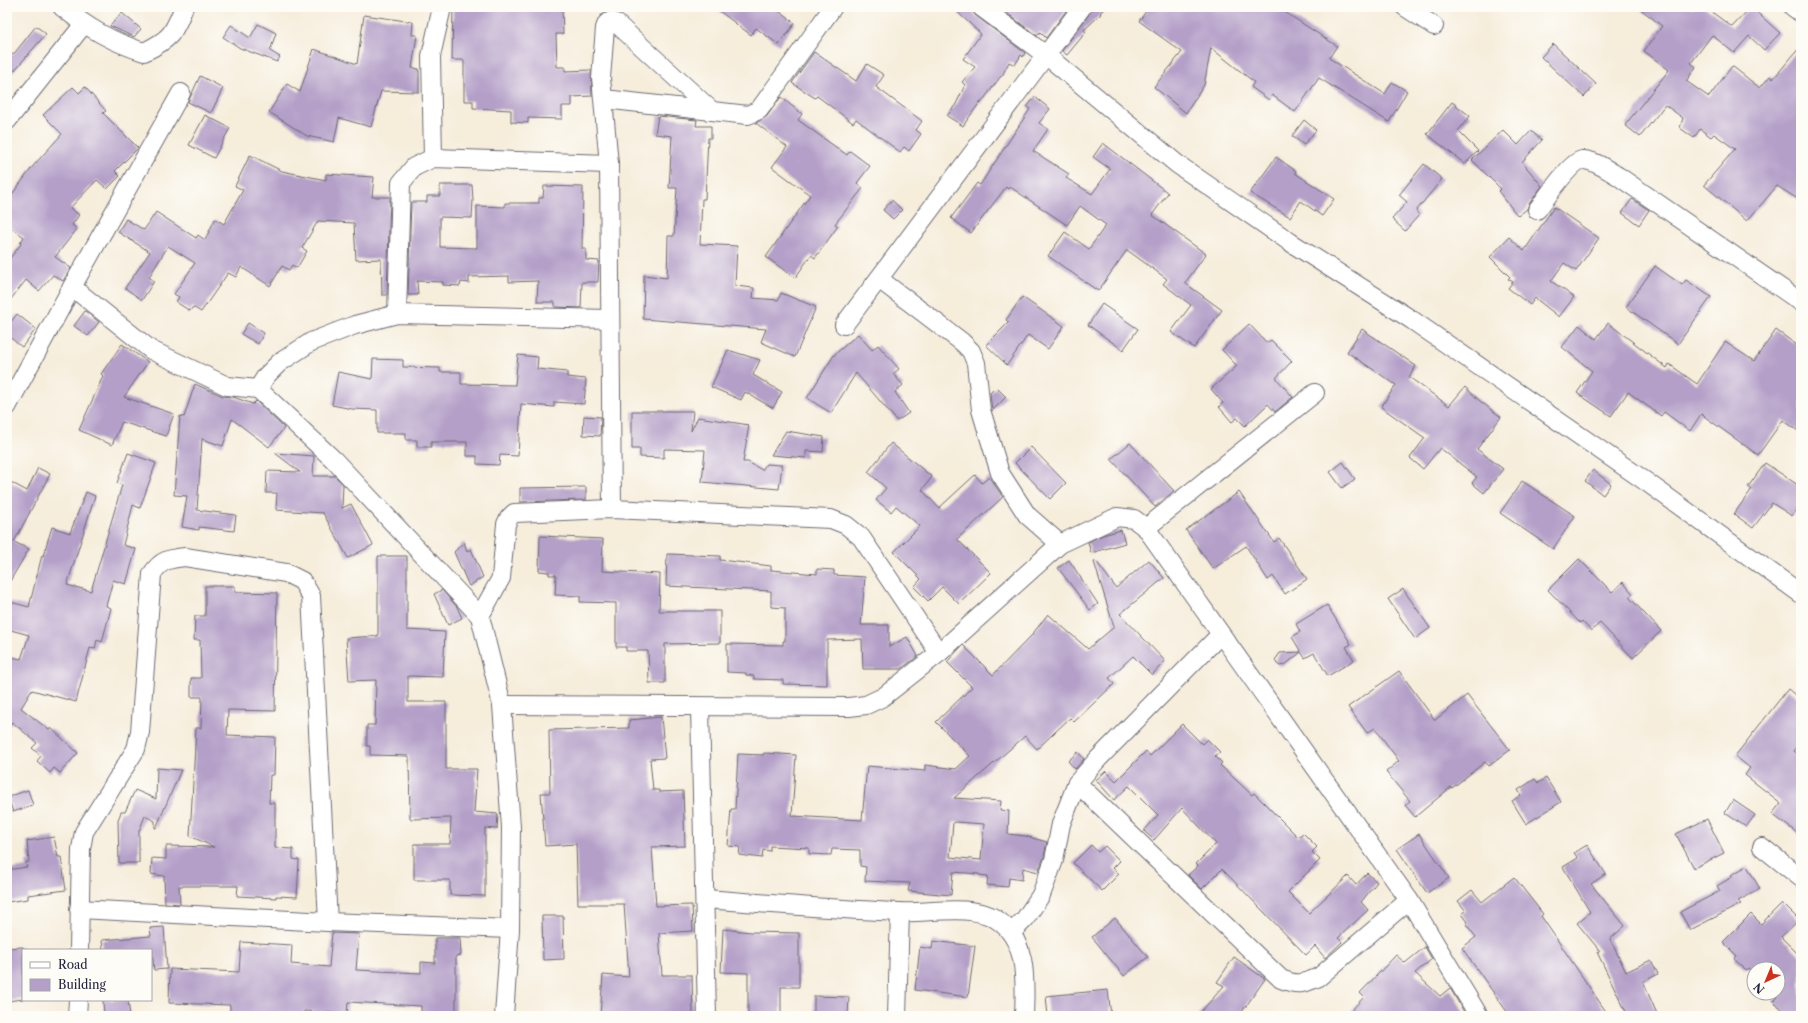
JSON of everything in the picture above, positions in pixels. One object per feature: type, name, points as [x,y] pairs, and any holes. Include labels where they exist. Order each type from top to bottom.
[{"type":"street","points":[[62,7],[84,24],[119,44],[144,52],[162,44],[174,32],[184,7]]},
{"type":"street","points":[[433,158],[431,56],[442,7]]},
{"type":"street","points":[[604,99],[748,115],[759,110],[833,7]]},
{"type":"street","points":[[981,7],[1047,56],[1177,164],[1290,242],[1419,324],[1648,482],[1801,594]]},
{"type":"street","points":[[844,325],[1047,56],[1082,7]]},
{"type":"street","points":[[1405,7],[1434,26]]},
{"type":"street","points":[[1793,7],[1801,13]]},
{"type":"street","points":[[612,509],[609,319],[609,164],[601,78],[605,28],[607,24],[611,21],[616,23],[712,111]]},
{"type":"street","points":[[7,121],[84,24]]},
{"type":"street","points":[[7,407],[72,287],[181,93]]},
{"type":"street","points":[[397,314],[402,183],[414,167],[433,158],[609,164]]},
{"type":"street","points":[[1537,210],[1573,165],[1582,160],[1592,162],[1618,176],[1801,302]]},
{"type":"street","points":[[879,279],[962,342],[970,351],[976,363],[981,410],[1000,474],[1027,515],[1060,544]]},
{"type":"street","points":[[72,287],[152,350],[227,386],[258,389],[334,460],[480,616],[502,705],[511,827],[510,929],[504,1016]]},
{"type":"street","points":[[258,389],[266,376],[280,363],[311,342],[355,325],[397,314],[609,319]]},
{"type":"street","points":[[1146,528],[1315,393]]},
{"type":"street","points":[[480,616],[501,578],[506,524],[514,513],[612,509],[831,519],[846,525],[860,537],[939,653]]},
{"type":"street","points":[[502,705],[700,707],[849,707],[866,705],[883,697],[939,653],[1060,544],[1117,517],[1134,519],[1146,528],[1220,635],[1409,900],[1479,1016]]},
{"type":"street","points":[[79,949],[81,849],[84,832],[136,749],[139,738],[152,574],[165,560],[185,557],[286,573],[302,581],[311,596],[328,922]]},
{"type":"street","points":[[1011,932],[1024,920],[1041,895],[1054,860],[1061,824],[1077,783],[1098,759],[1220,635]]},
{"type":"street","points":[[700,707],[707,1016]]},
{"type":"street","points":[[1077,783],[1281,979],[1302,984],[1319,977],[1409,900]]},
{"type":"street","points":[[1762,847],[1801,878]]},
{"type":"street","points":[[705,899],[900,912],[974,911],[996,919],[1011,932],[1018,946],[1025,975],[1024,1016]]},
{"type":"street","points":[[80,909],[328,922],[510,929]]},
{"type":"street","points":[[897,1016],[900,912]]},
{"type":"street","points":[[78,1001],[78,1016]]},
{"type":"building","points":[[453,7],[562,7],[563,34],[556,34],[557,67],[565,67],[565,71],[591,70],[592,96],[572,97],[572,106],[562,106],[562,119],[528,118],[528,123],[511,122],[511,110],[473,108],[473,101],[464,101],[464,60],[452,60]]},
{"type":"building","points":[[714,7],[773,7],[795,23],[779,45],[756,28],[751,35]]},
{"type":"building","points":[[952,7],[971,7],[975,15],[1025,53],[1023,57],[1021,55],[1015,65],[1009,62],[1002,76],[981,103],[980,102],[963,126],[947,116],[956,104],[965,85],[962,82],[975,67],[963,59],[981,34]]},
{"type":"building","points":[[999,7],[1069,7],[1046,38],[1040,32],[1037,36]]},
{"type":"building","points":[[1092,7],[1106,7],[1100,13],[1101,14],[1084,30],[1086,32],[1067,55],[1062,51],[1090,13]]},
{"type":"building","points":[[1149,7],[1277,7],[1337,46],[1329,58],[1385,94],[1392,82],[1407,91],[1389,122],[1319,78],[1295,112],[1272,95],[1269,100],[1251,87],[1254,82],[1211,48],[1204,85],[1186,113],[1154,87],[1182,52],[1139,21]]},
{"type":"building","points":[[1638,7],[1705,7],[1732,27],[1751,7],[1780,33],[1764,50],[1749,36],[1734,53],[1712,35],[1691,63],[1696,67],[1686,81],[1709,97],[1732,66],[1760,88],[1770,76],[1773,79],[1801,46],[1801,201],[1777,186],[1747,221],[1704,185],[1735,149],[1714,134],[1711,137],[1700,129],[1694,138],[1680,128],[1683,118],[1665,105],[1640,137],[1625,125],[1669,70],[1644,51],[1662,26]]},
{"type":"building","points":[[122,13],[141,29],[134,37],[110,26]]},
{"type":"building","points":[[364,15],[413,22],[412,35],[417,35],[412,68],[419,69],[419,92],[381,91],[371,127],[339,118],[334,142],[307,136],[269,112],[287,84],[300,92],[314,49],[357,64]]},
{"type":"building","points":[[258,24],[276,33],[270,51],[280,57],[277,62],[240,48],[223,37],[231,25],[250,38]]},
{"type":"building","points":[[36,26],[46,34],[7,79],[7,49],[13,55]]},
{"type":"building","points":[[1553,44],[1596,84],[1584,97],[1541,57]]},
{"type":"building","points":[[814,52],[856,81],[867,64],[884,75],[876,87],[922,121],[916,130],[921,134],[909,151],[904,147],[900,152],[856,119],[853,123],[817,96],[815,98],[792,83]]},
{"type":"building","points":[[200,76],[223,88],[211,113],[188,102]]},
{"type":"building","points":[[73,87],[79,93],[85,87],[106,111],[103,113],[138,148],[115,171],[120,176],[107,189],[97,180],[70,208],[79,215],[72,225],[77,229],[55,257],[71,268],[63,281],[53,275],[39,291],[26,280],[7,304],[7,262],[21,244],[20,243],[24,237],[7,225],[7,201],[34,165],[62,134],[43,115]]},
{"type":"building","points":[[781,97],[802,114],[798,120],[847,155],[850,151],[870,166],[857,183],[863,188],[835,224],[838,226],[815,258],[811,255],[795,278],[766,257],[810,195],[772,167],[787,147],[756,123],[767,116]]},
{"type":"building","points":[[1035,97],[1050,109],[1039,123],[1048,129],[1033,151],[1069,174],[1066,178],[1092,194],[1110,169],[1093,157],[1103,143],[1168,193],[1152,215],[1206,254],[1185,283],[1222,310],[1194,348],[1171,332],[1191,305],[1163,284],[1167,279],[1127,250],[1098,291],[1048,256],[1065,232],[1089,249],[1106,225],[1080,206],[1067,225],[1010,187],[1008,189],[1006,187],[971,233],[951,218],[977,183],[980,185],[1030,109],[1027,107]]},
{"type":"building","points":[[1452,102],[1470,116],[1458,131],[1478,151],[1465,164],[1427,134]]},
{"type":"building","points":[[205,115],[230,128],[214,158],[189,145]]},
{"type":"building","points":[[658,116],[697,120],[696,126],[711,126],[711,138],[708,138],[705,199],[702,199],[700,244],[737,246],[735,286],[754,288],[753,298],[778,300],[781,293],[816,307],[795,357],[761,342],[766,329],[643,319],[644,275],[667,278],[668,236],[674,236],[677,188],[669,188],[672,136],[655,134]]},
{"type":"building","points":[[1304,120],[1316,130],[1304,145],[1292,136]]},
{"type":"building","points":[[1503,130],[1518,145],[1531,131],[1542,140],[1522,162],[1542,186],[1527,209],[1518,216],[1498,191],[1501,189],[1472,160]]},
{"type":"building","points":[[250,155],[282,171],[326,180],[326,174],[374,177],[372,197],[390,197],[387,295],[382,295],[381,259],[356,260],[354,223],[318,221],[302,248],[307,251],[297,268],[292,265],[289,270],[282,266],[270,286],[241,267],[236,277],[228,273],[201,312],[193,307],[190,311],[176,302],[179,297],[174,294],[195,263],[168,246],[149,277],[154,281],[142,300],[125,288],[150,252],[118,232],[126,219],[144,230],[156,212],[196,238],[198,235],[205,240],[215,219],[224,224],[243,190],[235,186]]},
{"type":"building","points":[[1276,157],[1296,171],[1295,173],[1334,199],[1322,216],[1301,201],[1290,217],[1250,193]]},
{"type":"building","points":[[1424,164],[1442,179],[1416,211],[1419,215],[1405,231],[1392,219],[1407,202],[1399,195]]},
{"type":"building","points":[[440,185],[472,185],[473,200],[472,218],[440,217],[440,247],[477,248],[477,206],[505,207],[505,203],[539,203],[539,198],[543,198],[544,186],[583,187],[582,249],[586,249],[586,260],[599,261],[598,282],[582,282],[581,308],[555,307],[555,302],[537,302],[538,281],[509,282],[509,276],[469,277],[469,283],[461,282],[460,286],[443,285],[443,282],[417,281],[418,295],[408,295],[411,202],[427,202],[427,196],[440,196]]},
{"type":"building","points":[[1632,199],[1649,210],[1639,225],[1622,213]]},
{"type":"building","points":[[892,200],[902,210],[893,219],[883,210]]},
{"type":"building","points":[[1554,207],[1599,238],[1576,271],[1564,263],[1551,281],[1574,297],[1559,317],[1535,298],[1530,305],[1508,288],[1513,282],[1508,279],[1510,277],[1490,257],[1509,237],[1524,251]]},
{"type":"building","points":[[1655,266],[1682,285],[1686,280],[1711,297],[1678,344],[1626,307]]},
{"type":"building","points":[[1022,297],[1064,326],[1048,349],[1028,335],[1007,365],[986,345],[1009,322],[1006,320]]},
{"type":"building","points":[[1102,304],[1138,329],[1123,350],[1088,325]]},
{"type":"building","points":[[85,311],[99,322],[88,336],[74,326]]},
{"type":"building","points":[[17,314],[36,329],[22,347],[7,335],[7,327]]},
{"type":"building","points":[[248,323],[264,333],[258,344],[241,334]]},
{"type":"building","points":[[1608,323],[1667,368],[1669,364],[1697,384],[1725,342],[1754,361],[1776,330],[1801,348],[1801,433],[1783,420],[1758,455],[1701,414],[1690,431],[1664,412],[1661,416],[1628,392],[1611,416],[1577,393],[1592,371],[1562,347],[1579,325],[1596,339]]},
{"type":"building","points":[[1249,324],[1267,343],[1271,340],[1292,361],[1276,378],[1293,397],[1275,412],[1268,404],[1245,426],[1237,418],[1232,422],[1219,407],[1223,403],[1211,389],[1237,366],[1222,350]]},
{"type":"building","points":[[1362,329],[1416,366],[1409,377],[1449,406],[1465,387],[1501,417],[1477,449],[1503,469],[1484,493],[1472,483],[1477,477],[1440,448],[1423,469],[1410,458],[1425,438],[1381,407],[1396,385],[1347,352]]},
{"type":"building","points":[[858,334],[872,350],[878,345],[899,369],[893,374],[903,385],[895,392],[909,413],[897,421],[856,373],[831,413],[807,398],[834,355]]},
{"type":"building","points":[[122,344],[148,362],[124,397],[174,414],[166,436],[122,422],[112,445],[79,430],[103,376],[101,374]]},
{"type":"building","points":[[728,350],[760,360],[753,375],[782,392],[773,408],[745,392],[741,400],[711,387]]},
{"type":"building","points":[[518,355],[538,357],[537,369],[567,372],[567,377],[586,379],[584,404],[554,402],[554,407],[521,404],[518,456],[500,455],[499,465],[477,464],[477,456],[467,456],[467,442],[431,442],[431,447],[417,447],[417,440],[406,440],[406,433],[377,433],[377,410],[352,409],[332,405],[338,372],[372,379],[373,359],[403,360],[403,367],[440,368],[440,372],[461,372],[461,384],[515,385]]},
{"type":"building","points":[[195,384],[223,396],[233,397],[253,404],[256,401],[284,428],[269,447],[232,419],[223,446],[202,439],[197,510],[236,515],[234,531],[199,527],[199,530],[182,527],[187,496],[174,495],[180,416],[184,417]]},
{"type":"building","points":[[996,387],[1006,397],[992,411],[990,393]]},
{"type":"building","points":[[632,411],[693,411],[691,431],[698,417],[749,425],[743,462],[748,462],[762,470],[766,464],[782,465],[779,489],[702,482],[705,450],[664,449],[664,458],[640,457],[640,449],[632,449]]},
{"type":"building","points":[[584,416],[601,417],[600,436],[583,435]]},
{"type":"building","points":[[786,431],[824,437],[823,452],[806,451],[806,458],[771,455]]},
{"type":"building","points":[[891,443],[932,477],[922,490],[939,508],[975,475],[982,483],[989,477],[1003,497],[957,539],[991,573],[959,604],[942,587],[928,601],[914,587],[921,579],[894,552],[920,526],[896,506],[891,512],[876,500],[886,488],[868,472]]},
{"type":"building","points":[[1130,443],[1174,491],[1155,507],[1111,459]]},
{"type":"building","points":[[1031,447],[1066,483],[1050,499],[1015,463]]},
{"type":"building","points":[[128,453],[156,463],[140,508],[133,505],[123,545],[136,549],[126,584],[113,580],[106,606],[111,608],[102,642],[97,640],[95,649],[90,648],[76,702],[32,690],[21,708],[49,730],[51,728],[78,753],[60,773],[54,768],[50,773],[37,761],[41,756],[32,748],[37,743],[12,722],[7,730],[7,656],[21,659],[29,635],[7,629],[7,601],[29,607],[42,555],[43,556],[52,527],[70,533],[86,492],[95,496],[67,585],[91,591],[122,485],[117,483]]},
{"type":"building","points":[[275,453],[314,456],[313,476],[335,476],[343,484],[342,508],[351,504],[373,545],[348,558],[323,513],[276,510],[277,493],[266,493],[267,471],[300,472]]},
{"type":"building","points":[[1343,462],[1355,479],[1342,488],[1330,472]]},
{"type":"building","points":[[1765,463],[1801,487],[1801,504],[1792,516],[1772,503],[1753,528],[1734,514],[1752,489],[1748,487]]},
{"type":"building","points":[[38,468],[50,474],[14,542],[29,549],[7,586],[7,480],[27,491]]},
{"type":"building","points":[[1593,470],[1611,484],[1603,495],[1585,481]]},
{"type":"building","points":[[1522,481],[1575,516],[1553,549],[1500,513]]},
{"type":"building","points":[[586,487],[586,500],[520,502],[520,488]]},
{"type":"building","points":[[1239,492],[1274,542],[1279,538],[1307,579],[1285,594],[1273,576],[1268,580],[1246,546],[1213,569],[1186,530]]},
{"type":"building","points":[[1121,530],[1125,543],[1091,553],[1088,542],[1103,535]]},
{"type":"building","points":[[540,536],[603,539],[602,571],[660,574],[659,611],[720,611],[720,643],[665,644],[665,683],[649,683],[648,651],[626,651],[626,647],[616,647],[616,603],[580,602],[580,596],[555,595],[556,575],[549,575],[549,572],[539,571]]},
{"type":"building","points":[[464,542],[467,551],[471,549],[483,577],[469,586],[454,552]]},
{"type":"building","points":[[667,554],[720,556],[720,560],[771,566],[771,570],[817,574],[817,569],[834,570],[834,575],[865,577],[861,625],[889,625],[889,647],[907,637],[918,656],[901,669],[863,669],[862,639],[827,640],[827,685],[783,684],[783,680],[754,679],[754,676],[746,675],[746,673],[727,672],[727,644],[783,645],[783,641],[785,641],[785,608],[771,607],[771,591],[666,586]]},
{"type":"building","points":[[378,556],[407,556],[407,630],[445,632],[443,677],[408,676],[408,702],[446,702],[446,769],[477,769],[474,812],[498,814],[497,829],[485,828],[485,896],[450,895],[450,880],[414,880],[414,844],[450,844],[451,818],[410,819],[409,756],[370,755],[370,746],[367,746],[367,725],[375,725],[376,680],[349,681],[346,638],[378,636]]},
{"type":"building","points":[[1579,559],[1612,592],[1623,582],[1633,594],[1629,597],[1661,631],[1633,658],[1600,623],[1591,631],[1582,621],[1580,623],[1548,590]]},
{"type":"building","points":[[1069,560],[1098,604],[1090,610],[1058,568]]},
{"type":"building","points":[[1149,560],[1164,578],[1120,614],[1165,661],[1152,675],[1133,656],[1109,678],[1114,684],[1074,722],[1070,718],[1037,749],[1025,736],[954,798],[1001,801],[1000,810],[1009,811],[1008,834],[1025,836],[1047,842],[1044,857],[1038,872],[1023,868],[1022,880],[1009,878],[1008,887],[987,885],[988,876],[953,872],[951,895],[908,891],[910,883],[865,881],[866,867],[860,866],[860,850],[832,849],[831,855],[809,854],[809,848],[770,846],[770,851],[763,850],[762,858],[739,855],[740,847],[728,846],[731,809],[735,809],[738,754],[763,755],[764,753],[796,755],[792,816],[862,820],[867,766],[925,771],[925,765],[956,769],[970,756],[936,722],[972,687],[947,662],[963,645],[993,675],[1031,636],[1048,614],[1088,649],[1114,627],[1094,562],[1096,561],[1116,588]],"holes":[[[953,823],[984,824],[981,860],[950,857]]]},
{"type":"building","points":[[205,586],[235,586],[235,592],[277,593],[275,711],[228,710],[227,735],[275,737],[274,775],[270,775],[269,803],[275,803],[275,848],[293,849],[293,859],[299,860],[297,897],[276,896],[276,898],[237,896],[238,886],[179,886],[180,904],[165,903],[164,876],[151,874],[152,858],[166,859],[166,846],[214,847],[190,836],[196,728],[201,728],[202,697],[191,697],[191,678],[201,678],[200,640],[194,640],[195,616],[205,616]]},
{"type":"building","points":[[1403,589],[1430,628],[1415,639],[1388,599]]},
{"type":"building","points":[[442,590],[457,607],[462,618],[448,625],[434,594]]},
{"type":"building","points":[[1327,605],[1351,644],[1346,647],[1354,660],[1328,676],[1314,653],[1305,658],[1292,637],[1300,632],[1296,624]]},
{"type":"building","points":[[1301,652],[1285,665],[1280,666],[1275,660],[1280,653]]},
{"type":"building","points":[[1399,671],[1435,720],[1467,695],[1510,750],[1489,766],[1485,762],[1452,788],[1451,787],[1415,817],[1405,805],[1410,801],[1386,772],[1399,761],[1375,728],[1367,733],[1348,707]]},
{"type":"building","points":[[1788,689],[1801,700],[1801,741],[1793,751],[1801,757],[1801,836],[1772,814],[1781,803],[1745,775],[1750,768],[1735,756]]},
{"type":"building","points":[[661,717],[665,758],[650,759],[653,790],[659,790],[659,792],[683,791],[685,846],[652,847],[656,906],[692,905],[693,931],[659,933],[662,975],[692,975],[693,1016],[600,1016],[603,975],[629,977],[624,904],[578,904],[576,844],[545,846],[541,793],[550,793],[549,730],[629,728],[629,720]]},
{"type":"building","points":[[1182,724],[1202,744],[1207,739],[1220,752],[1215,756],[1222,763],[1220,765],[1252,795],[1254,793],[1298,837],[1303,833],[1317,847],[1312,852],[1320,860],[1288,892],[1309,913],[1348,876],[1356,885],[1367,873],[1377,882],[1361,902],[1368,910],[1338,938],[1342,942],[1325,958],[1315,946],[1306,955],[1222,869],[1202,889],[1188,875],[1198,866],[1196,864],[1216,844],[1182,808],[1154,840],[1144,831],[1158,815],[1129,786],[1114,800],[1096,780],[1106,771],[1116,781],[1146,751],[1150,756]]},
{"type":"building","points":[[1078,752],[1084,759],[1075,769],[1068,761]]},
{"type":"building","points":[[157,768],[181,770],[156,828],[155,821],[145,816],[139,831],[139,863],[119,863],[118,820],[121,812],[125,812],[135,790],[156,799]]},
{"type":"building","points":[[1546,778],[1561,802],[1526,824],[1512,801],[1521,795],[1518,790],[1535,779],[1538,783]]},
{"type":"building","points":[[28,790],[33,805],[13,812],[8,797]]},
{"type":"building","points":[[1733,800],[1755,815],[1746,827],[1725,813]]},
{"type":"building","points":[[1707,819],[1724,853],[1694,868],[1676,834]]},
{"type":"building","points":[[1419,834],[1449,878],[1427,893],[1397,849]]},
{"type":"building","points":[[54,837],[58,857],[61,857],[66,890],[28,895],[28,899],[7,902],[7,870],[27,867],[26,862],[29,862],[27,841]]},
{"type":"building","points":[[1091,845],[1098,852],[1105,846],[1120,861],[1113,868],[1119,874],[1102,891],[1073,863]]},
{"type":"building","points":[[1587,845],[1606,874],[1591,884],[1625,926],[1610,939],[1626,972],[1651,960],[1658,974],[1643,982],[1658,1016],[1628,1016],[1597,952],[1600,951],[1577,923],[1590,912],[1563,867],[1578,858],[1574,853]]},
{"type":"building","points":[[1747,866],[1760,889],[1738,901],[1741,904],[1690,930],[1680,912],[1720,891],[1717,886],[1732,877],[1731,875]]},
{"type":"building","points":[[1514,877],[1543,914],[1541,916],[1609,1016],[1510,1016],[1462,948],[1476,937],[1466,924],[1468,922],[1462,914],[1466,911],[1458,901],[1472,890],[1482,902]]},
{"type":"building","points":[[1782,903],[1799,920],[1781,937],[1801,957],[1801,1016],[1789,1016],[1773,1001],[1786,1001],[1786,961],[1746,961],[1746,970],[1734,959],[1737,956],[1723,942],[1751,914],[1761,924]]},
{"type":"building","points":[[542,916],[563,916],[564,959],[543,960]]},
{"type":"building","points":[[1115,918],[1148,957],[1124,976],[1092,937]]},
{"type":"building","points":[[164,927],[167,969],[154,970],[152,949],[103,949],[102,940],[151,936],[150,928]]},
{"type":"building","points":[[723,929],[751,932],[799,933],[799,987],[781,987],[781,1016],[748,1016],[748,973],[721,972]]},
{"type":"building","points":[[332,933],[359,934],[356,970],[421,973],[421,962],[435,963],[435,938],[460,938],[461,955],[456,956],[456,1015],[421,1015],[421,1006],[348,1002],[347,1014],[304,1011],[303,1016],[230,1016],[230,1005],[169,1003],[170,969],[239,972],[241,942],[292,945],[291,964],[329,967]]},
{"type":"building","points":[[933,941],[975,946],[968,997],[915,990],[920,947],[932,949]]},
{"type":"building","points":[[23,947],[22,999],[7,1001],[7,948]]},
{"type":"building","points":[[1425,947],[1432,959],[1415,973],[1440,996],[1450,988],[1464,1012],[1459,1016],[1346,1016],[1364,997],[1360,993],[1396,955],[1405,963]]},
{"type":"building","points":[[1234,957],[1265,979],[1239,1016],[1197,1016],[1224,986],[1217,982]]},
{"type":"building","points":[[1108,990],[1111,1016],[1048,1016],[1046,996]]},
{"type":"building","points":[[814,996],[849,997],[848,1016],[814,1016]]},
{"type":"building","points":[[103,1001],[128,1001],[130,1016],[104,1016]]}]
